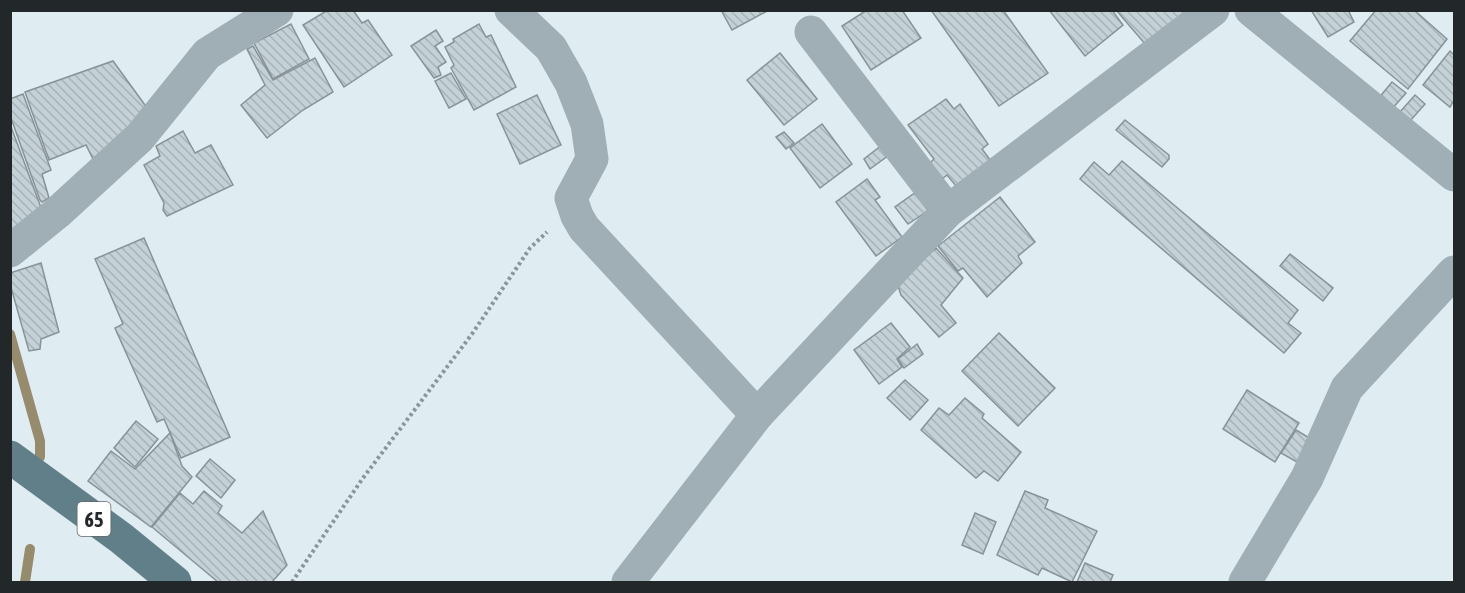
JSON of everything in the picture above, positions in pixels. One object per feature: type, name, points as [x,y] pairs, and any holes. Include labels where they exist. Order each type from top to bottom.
[{"type":"main road","name":"65","points":[[10,457],[121,538],[175,582]]},
{"type":"street","points":[[10,251],[57,213],[140,136],[207,54],[277,10]]},
{"type":"street","points":[[511,10],[551,48],[571,83],[587,124],[592,159],[571,198],[584,228],[757,415]]},
{"type":"street","points":[[628,582],[757,415],[948,212],[1213,10]]},
{"type":"street","points":[[1251,10],[1455,175]]},
{"type":"street","points":[[812,32],[948,212]]},
{"type":"street","points":[[1245,582],[1306,478],[1347,388],[1455,272]]},
{"type":"path","points":[[292,582],[363,478],[472,334],[530,249],[544,234],[577,216]]},
{"type":"building","points":[[328,10],[353,10],[362,23],[368,20],[392,55],[344,87],[303,25]]},
{"type":"building","points":[[721,10],[769,10],[732,30]]},
{"type":"building","points":[[867,10],[902,10],[921,38],[871,70],[842,26]]},
{"type":"building","points":[[931,10],[1003,10],[1048,73],[999,106]]},
{"type":"building","points":[[1049,10],[1112,10],[1123,25],[1085,56]]},
{"type":"building","points":[[1116,10],[1187,10],[1146,45]]},
{"type":"building","points":[[1311,10],[1348,10],[1354,22],[1328,37]]},
{"type":"building","points":[[1376,10],[1414,10],[1447,39],[1408,89],[1350,41]]},
{"type":"building","points":[[291,24],[309,59],[273,79],[254,43]]},
{"type":"building","points":[[479,24],[486,37],[491,35],[516,87],[474,110],[451,68],[454,65],[445,47],[454,42],[453,39]]},
{"type":"building","points":[[436,30],[443,41],[435,46],[446,62],[438,67],[441,75],[434,78],[411,46]]},
{"type":"building","points":[[253,46],[273,80],[315,58],[333,92],[303,110],[267,138],[241,105],[265,85],[247,49]]},
{"type":"building","points":[[1450,51],[1454,55],[1454,100],[1450,107],[1423,85]]},
{"type":"building","points":[[780,53],[817,99],[784,125],[747,80]]},
{"type":"building","points":[[113,61],[150,112],[94,161],[86,145],[49,160],[25,92]]},
{"type":"building","points":[[451,73],[466,99],[449,108],[435,81]]},
{"type":"building","points":[[1392,82],[1406,93],[1391,110],[1378,99]]},
{"type":"building","points":[[23,94],[51,170],[42,174],[49,198],[42,202],[10,115],[10,99]]},
{"type":"building","points":[[537,95],[561,145],[520,164],[497,114]]},
{"type":"building","points":[[1415,95],[1425,104],[1410,121],[1400,112]]},
{"type":"building","points":[[946,99],[954,109],[960,104],[988,144],[982,149],[991,161],[957,187],[947,175],[942,179],[929,164],[934,159],[908,125]]},
{"type":"building","points":[[1125,120],[1169,155],[1169,159],[1162,167],[1116,130]]},
{"type":"building","points":[[10,124],[43,213],[10,240]]},
{"type":"building","points":[[822,124],[852,164],[820,188],[790,148]]},
{"type":"building","points":[[183,131],[195,153],[211,145],[233,185],[167,216],[163,210],[164,203],[144,165],[160,156],[156,146]]},
{"type":"building","points":[[784,132],[794,143],[786,149],[776,137]]},
{"type":"building","points":[[882,145],[889,155],[870,169],[864,159]]},
{"type":"building","points":[[1122,161],[1298,310],[1288,323],[1301,333],[1284,353],[1080,179],[1094,162],[1109,175]]},
{"type":"building","points":[[867,179],[880,197],[875,200],[902,237],[876,256],[836,202]]},
{"type":"building","points":[[916,192],[929,210],[908,224],[895,207]]},
{"type":"building","points":[[1000,197],[1035,242],[1018,256],[1022,263],[987,297],[963,268],[958,271],[938,246]]},
{"type":"building","points":[[144,238],[230,437],[181,458],[164,419],[157,422],[115,328],[123,324],[95,259]]},
{"type":"building","points":[[936,248],[963,278],[941,305],[956,323],[939,337],[901,295],[897,283]]},
{"type":"building","points":[[1290,254],[1333,288],[1323,301],[1280,266]]},
{"type":"building","points":[[41,263],[59,332],[41,339],[40,349],[29,351],[10,284],[10,273]]},
{"type":"building","points":[[891,323],[910,347],[897,359],[902,367],[879,384],[854,350]]},
{"type":"building","points":[[999,333],[1055,388],[1018,426],[962,371]]},
{"type":"building","points":[[917,344],[923,354],[904,368],[898,359]]},
{"type":"building","points":[[905,380],[928,400],[910,420],[887,398]]},
{"type":"building","points":[[1247,390],[1299,423],[1275,462],[1223,429]]},
{"type":"building","points":[[965,398],[984,414],[982,418],[1021,452],[998,481],[984,471],[976,478],[921,430],[939,408],[949,415]]},
{"type":"building","points":[[136,421],[158,439],[135,467],[114,448]]},
{"type":"building","points":[[1296,430],[1311,439],[1297,462],[1281,453]]},
{"type":"building","points":[[170,433],[182,466],[192,477],[151,527],[88,481],[111,451],[135,469]]},
{"type":"building","points":[[210,459],[235,480],[221,498],[196,476]]},
{"type":"building","points":[[204,491],[222,506],[218,513],[242,533],[263,511],[287,565],[272,582],[218,582],[152,527],[180,493],[193,504]]},
{"type":"building","points":[[1025,491],[1048,500],[1045,508],[1097,531],[1072,582],[1042,568],[1038,575],[997,555]]},
{"type":"building","points":[[975,513],[996,522],[983,554],[962,545]]},
{"type":"building","points":[[1085,563],[1113,575],[1110,582],[1077,582]]},
{"type":"waterway","points":[[10,334],[40,441],[40,457]]},
{"type":"waterway","points":[[25,582],[30,549]]}]
